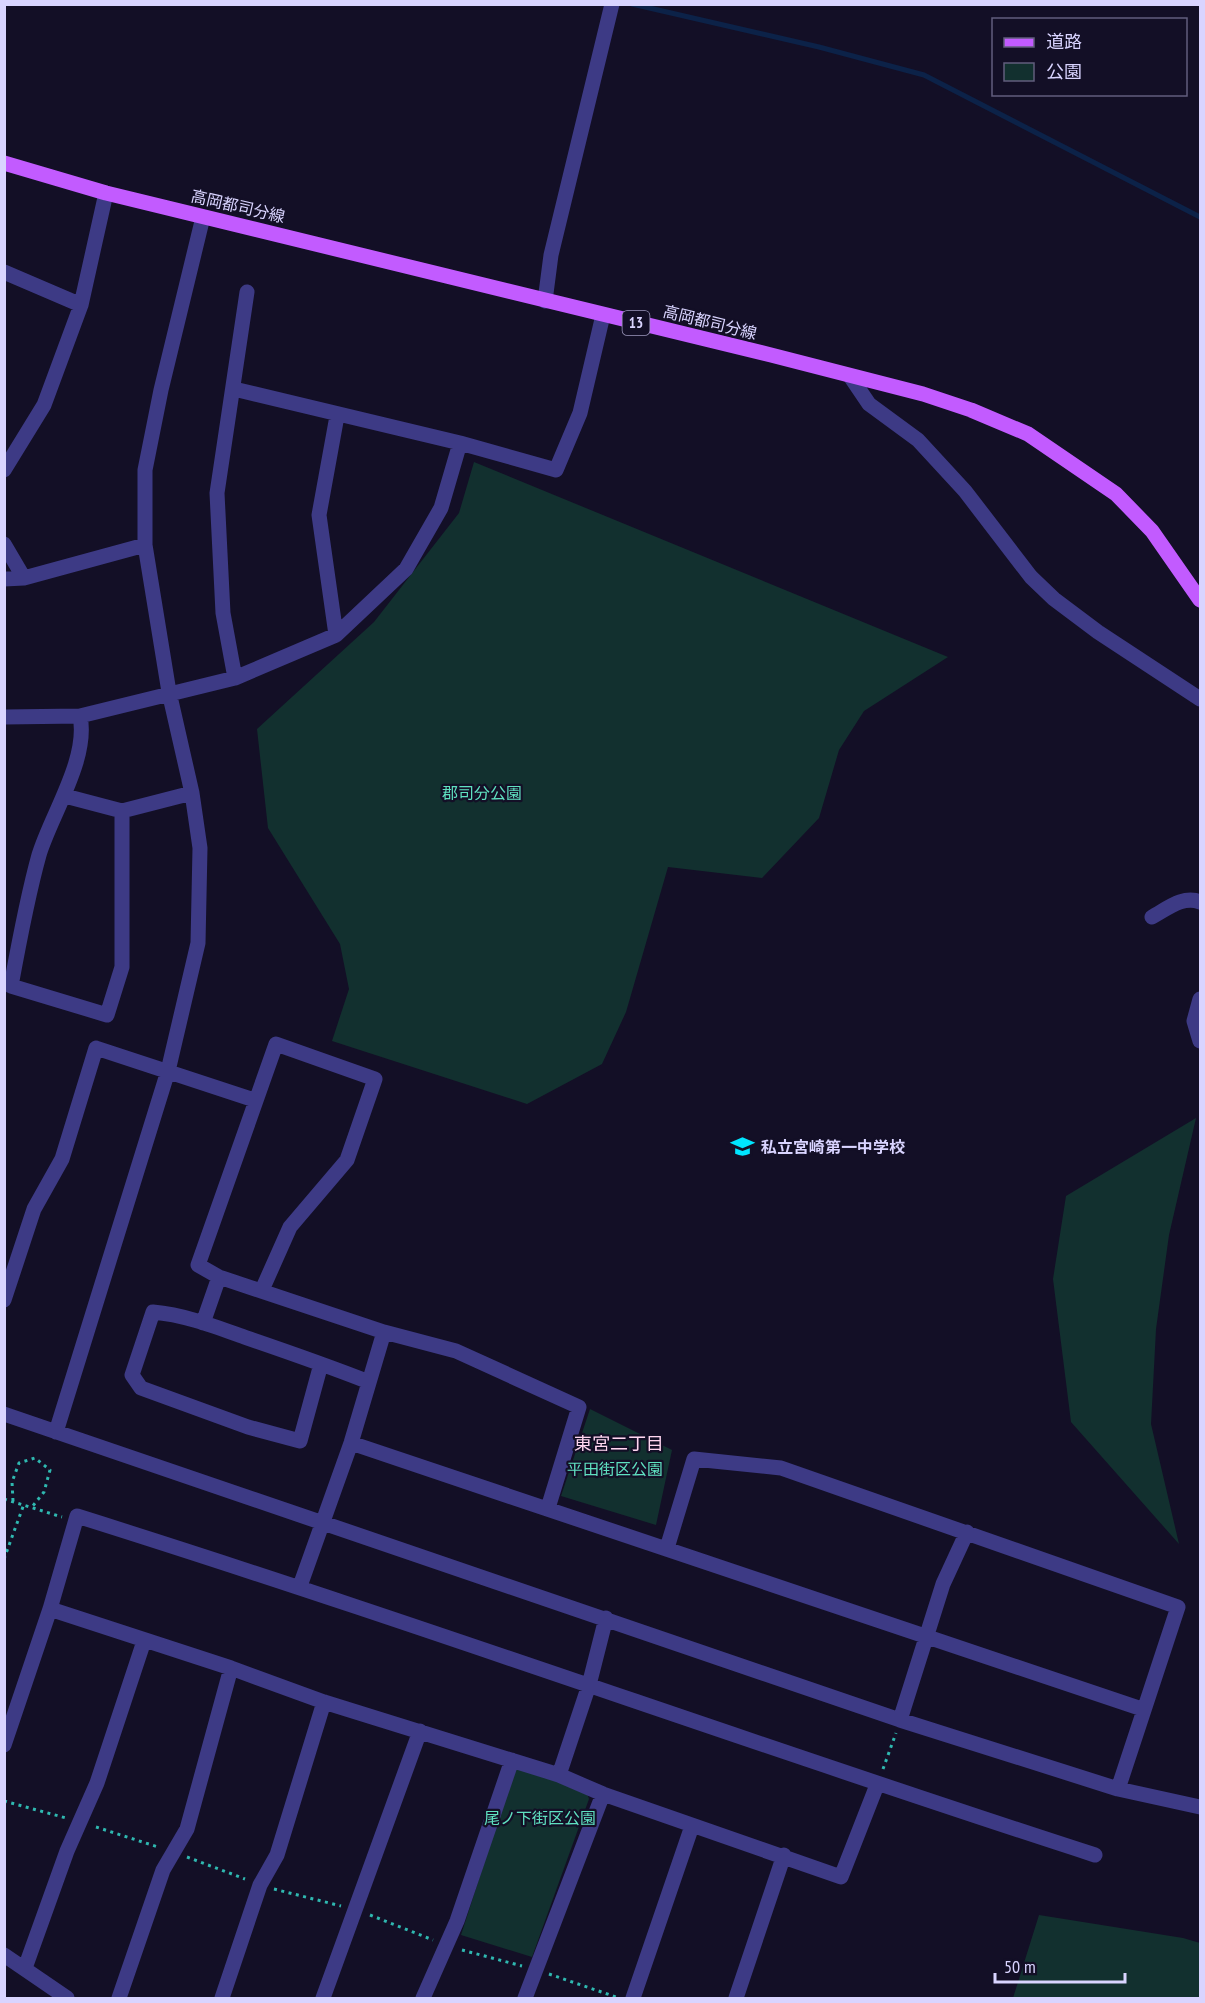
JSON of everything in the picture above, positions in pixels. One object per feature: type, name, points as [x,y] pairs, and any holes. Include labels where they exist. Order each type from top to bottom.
[{"type":"main road","name":"高岡都司分線","points":[[4,163],[106,193],[923,394],[971,410],[1028,434],[1078,465],[1116,494],[1152,531],[1200,600]]},
{"type":"street","points":[[545,301],[551,255],[612,4]]},
{"type":"street","points":[[4,470],[44,405],[81,305],[106,193]]},
{"type":"street","points":[[56,1432],[168,1071],[198,943],[200,848],[192,793],[169,692],[145,545],[145,470],[203,217]]},
{"type":"street","points":[[4,272],[81,305]]},
{"type":"street","points":[[235,678],[222,602],[217,493],[234,389],[238,343],[248,292]]},
{"type":"street","points":[[234,389],[337,416],[460,443],[556,470],[580,413],[603,315]]},
{"type":"street","points":[[850,376],[869,404],[918,440],[934,457],[965,491],[1031,577],[1054,599],[1098,632],[1200,699]]},
{"type":"street","points":[[336,635],[319,515],[337,416]]},
{"type":"street","points":[[4,717],[80,716],[169,692],[235,678],[336,635],[406,569],[441,508],[460,443]]},
{"type":"street","points":[[4,544],[24,578]]},
{"type":"street","points":[[4,579],[24,578],[145,545]]},
{"type":"street","points":[[80,716],[83,730],[65,796],[40,853],[11,986],[107,1015],[122,967],[122,811]]},
{"type":"street","points":[[65,796],[122,811],[192,793]]},
{"type":"street","points":[[1152,917],[1176,903],[1196,900],[1200,902]]},
{"type":"street","points":[[1200,999],[1194,1021],[1200,1041]]},
{"type":"street","points":[[262,1290],[290,1227],[347,1160],[375,1079],[276,1044],[254,1100],[198,1265],[219,1277],[384,1332],[456,1351],[579,1407],[548,1508]]},
{"type":"street","points":[[4,1300],[34,1209],[62,1159],[96,1048],[254,1100]]},
{"type":"street","points":[[203,1323],[219,1277]]},
{"type":"street","points":[[321,1364],[300,1441],[248,1427],[141,1388],[132,1375],[153,1312],[173,1314],[203,1323],[321,1364],[369,1382]]},
{"type":"street","points":[[300,1586],[351,1443],[384,1332]]},
{"type":"street","points":[[4,1414],[900,1720],[1118,1789],[1200,1808]]},
{"type":"street","points":[[351,1443],[1142,1709]]},
{"type":"street","points":[[667,1548],[694,1460],[781,1468],[1178,1607],[1142,1709],[1118,1789]]},
{"type":"street","points":[[4,1745],[50,1609],[77,1516],[300,1586],[877,1785],[1095,1855]]},
{"type":"street","points":[[900,1720],[943,1584],[967,1532]]},
{"type":"street","points":[[50,1609],[231,1668],[324,1702],[559,1775],[603,1794],[692,1826],[842,1876],[877,1785]]},
{"type":"street","points":[[559,1775],[589,1685],[606,1618]]},
{"type":"street","points":[[25,1968],[67,1851],[82,1822],[144,1641]]},
{"type":"street","points":[[119,1998],[163,1870],[187,1829],[231,1668]]},
{"type":"street","points":[[222,1998],[260,1885],[277,1855],[324,1702]]},
{"type":"street","points":[[323,1998],[420,1731]]},
{"type":"street","points":[[423,1998],[457,1922],[512,1760]]},
{"type":"street","points":[[525,1998],[603,1794]]},
{"type":"street","points":[[633,1998],[692,1826]]},
{"type":"street","points":[[736,1998],[784,1855]]},
{"type":"street","points":[[4,1954],[67,1998]]},
{"type":"path","points":[[13,1501],[12,1482],[19,1463],[35,1458],[50,1470],[44,1492],[32,1507]]},
{"type":"path","points":[[4,1499],[75,1521]]},
{"type":"path","points":[[4,1559],[24,1504]]},
{"type":"path","points":[[877,1785],[900,1720]]},
{"type":"path","points":[[4,1801],[82,1822]]},
{"type":"green space","name":"郡司分公園","points":[[474,462],[948,657],[864,711],[839,750],[819,818],[762,878],[668,867],[626,1012],[602,1064],[527,1104],[332,1041],[349,989],[340,944],[268,828],[257,729],[374,622],[459,513]]},
{"type":"green space","points":[[1196,1118],[1169,1235],[1156,1329],[1151,1424],[1179,1544],[1071,1422],[1053,1279],[1066,1196]]},
{"type":"green space","name":"平田街区公園","points":[[590,1409],[672,1450],[656,1525],[561,1496]]},
{"type":"green space","name":"尾ノ下街区公園","points":[[523,1769],[586,1790],[589,1799],[532,1957],[461,1935],[514,1770]]},
{"type":"green space","points":[[1039,1915],[1183,1938],[1200,1943],[1200,1998],[1013,1998]]},
{"type":"waterway","points":[[632,4],[819,47],[924,75],[1200,217]]},
{"type":"place","name":"私立宮崎第一中学校","points":[[743,1147]]},
{"type":"district","name":"東宮二丁目","points":[[619,1444]]}]
